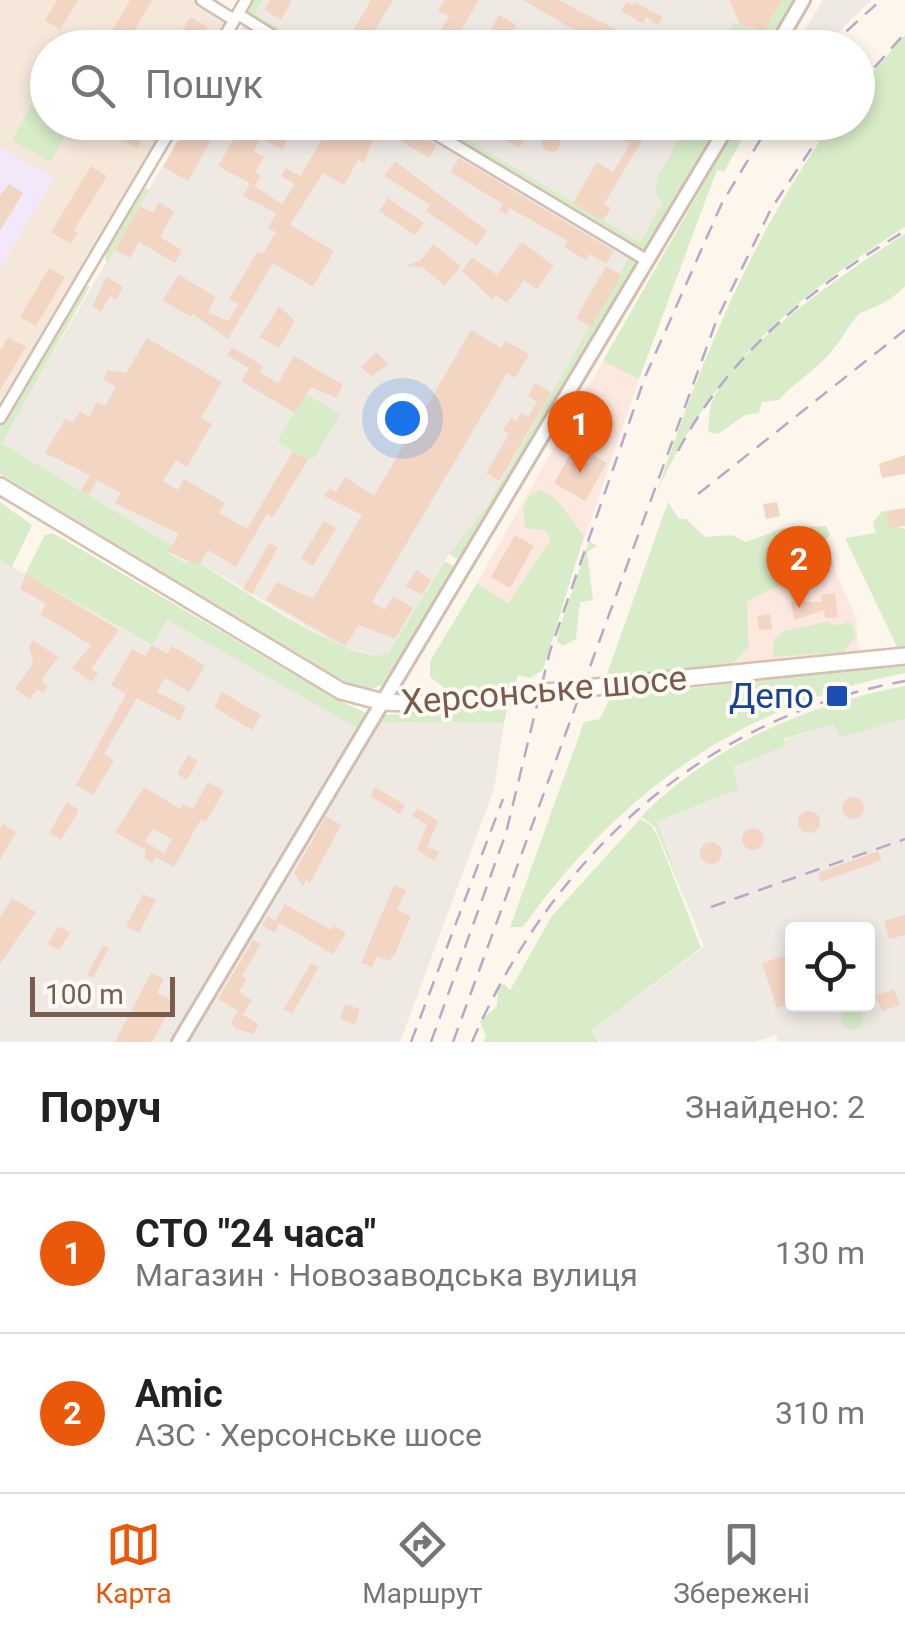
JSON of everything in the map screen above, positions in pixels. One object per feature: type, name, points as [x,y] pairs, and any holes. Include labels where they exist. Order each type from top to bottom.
[{"type":"main road","name":"Херсонське шосе","points":[[0,486],[341,691],[383,702],[426,704],[905,656]]},
{"type":"street","points":[[202,0],[259,30]]},
{"type":"street","points":[[228,30],[246,0]]},
{"type":"street","points":[[786,30],[803,0]]},
{"type":"street","points":[[0,418],[164,140]]},
{"type":"street","points":[[446,140],[648,261]]},
{"type":"street","points":[[179,1042],[719,140]]},
{"type":"shaded area","points":[[0,0],[195,0],[226,23],[222,30],[30,30],[30,140],[159,140],[0,410]]},
{"type":"shaded area","points":[[263,0],[782,0],[765,30],[735,24],[732,30],[283,30],[255,14]]},
{"type":"shaded area","points":[[823,0],[871,0],[841,30],[805,30]]},
{"type":"shaded area","points":[[178,140],[433,140],[629,257],[487,506],[449,554],[388,655],[381,657],[335,644],[201,563],[187,564],[168,552],[171,546],[1,442]]},
{"type":"shaded area","points":[[469,140],[678,140],[658,176],[662,203],[640,242]]},
{"type":"shaded area","points":[[0,147],[54,178],[0,270]]},
{"type":"shaded area","points":[[603,361],[639,379],[582,545],[553,536],[508,603],[477,583]]},
{"type":"shaded area","points":[[0,560],[151,645],[167,620],[357,728],[170,1042],[0,1042]]},
{"type":"shaded area","points":[[822,566],[834,567],[856,618],[859,655],[730,667],[749,646],[747,601]]},
{"type":"shaded area","points":[[905,719],[905,1042],[778,1042],[776,1035],[755,1042],[601,1042],[590,1032],[704,947],[656,823],[739,789],[733,769],[784,746],[784,740],[833,724],[841,738]]},
{"type":"shaded area","points":[[378,722],[504,723],[494,789],[400,1042],[186,1042]]},
{"type":"green space","points":[[249,0],[263,0],[255,14],[283,30],[268,30],[248,18],[244,11]]},
{"type":"green space","points":[[782,0],[796,0],[778,30],[765,30]]},
{"type":"green space","points":[[734,23],[757,30],[731,30]]},
{"type":"green space","points":[[905,35],[905,227],[826,282],[760,338],[706,405],[658,489],[711,345],[753,254],[803,167],[821,140],[875,140],[875,69]]},
{"type":"green space","points":[[30,108],[30,140],[63,140],[50,162],[12,140]]},
{"type":"green space","points":[[433,140],[640,263],[462,562],[449,554],[487,506],[629,257]]},
{"type":"green space","points":[[451,140],[469,140],[640,242],[662,203],[655,192],[658,176],[678,140],[709,140],[643,253]]},
{"type":"green space","points":[[728,140],[742,140],[724,172],[717,170],[639,379],[603,361]]},
{"type":"green space","points":[[145,188],[149,190],[107,263],[103,251]]},
{"type":"green space","points":[[905,234],[905,286],[860,313],[825,359],[779,400],[762,402],[759,413],[745,415],[718,434],[708,432],[712,402],[744,357],[798,309]]},
{"type":"green space","points":[[90,286],[2,443],[172,546],[168,553],[187,564],[190,560],[200,563],[294,621],[372,655],[388,654],[445,561],[457,568],[388,683],[368,690],[352,686],[0,474],[0,427],[82,287]]},
{"type":"green space","points":[[306,394],[340,414],[314,458],[308,460],[277,441]]},
{"type":"green space","points":[[540,489],[557,500],[584,536],[543,670],[530,678],[518,675],[515,685],[447,690],[430,677],[430,661],[477,583],[508,603],[551,539],[545,530],[525,528],[523,508],[528,497]]},
{"type":"green space","points":[[0,502],[32,525],[12,567],[0,560]]},
{"type":"green space","points":[[668,502],[679,519],[686,519],[705,537],[732,535],[746,542],[783,528],[826,526],[830,535],[824,541],[834,567],[822,566],[747,601],[749,646],[730,667],[607,674]]},
{"type":"green space","points":[[882,511],[888,512],[893,526],[905,529],[905,650],[899,651],[845,538],[876,533],[873,522]]},
{"type":"green space","points":[[53,533],[366,713],[357,728],[167,620],[152,645],[25,574],[45,535]]},
{"type":"green space","points":[[589,541],[597,546],[587,552],[593,600],[580,602],[576,639],[563,646],[557,642],[558,633]]},
{"type":"green space","points":[[845,620],[852,624],[856,636],[844,652],[773,657],[774,639],[785,631],[830,621],[831,625],[845,624]]},
{"type":"green space","points":[[905,663],[905,673],[789,707],[688,761],[600,835],[523,927],[510,927],[584,722],[600,719],[610,698]]},
{"type":"green space","points":[[905,686],[905,719],[840,738],[833,724],[784,739],[785,746],[733,768],[739,789],[657,822],[686,902],[655,827],[641,817],[697,769],[763,732],[834,704]]},
{"type":"green space","points":[[507,709],[504,723],[378,722],[382,715]]},
{"type":"green space","points":[[640,819],[652,826],[658,837],[701,948],[591,1031],[599,1042],[483,1042],[486,1036],[480,1021],[497,1006],[498,987],[504,984],[510,990],[552,916]]},
{"type":"green space","points":[[844,1012],[862,1015],[860,1027],[844,1027]]},
{"type":"building","points":[[57,0],[78,0],[60,30],[45,20]]},
{"type":"building","points":[[130,0],[152,0],[134,30],[112,30]]},
{"type":"building","points":[[270,0],[292,0],[281,20],[264,10]]},
{"type":"building","points":[[371,0],[393,0],[375,30],[354,30]]},
{"type":"building","points":[[445,0],[479,0],[461,30],[441,30],[449,17],[438,11]]},
{"type":"building","points":[[523,0],[558,0],[617,30],[575,30]]},
{"type":"building","points":[[729,0],[782,0],[765,30],[740,24]]},
{"type":"building","points":[[626,2],[634,2],[663,17],[658,25],[646,17],[643,24],[621,11]]},
{"type":"building","points":[[499,15],[516,25],[513,30],[491,30]]},
{"type":"building","points":[[190,17],[208,27],[206,30],[183,30]]},
{"type":"building","points":[[123,140],[142,140],[137,148]]},
{"type":"building","points":[[178,140],[211,140],[188,181],[163,167]]},
{"type":"building","points":[[233,140],[260,140],[253,152],[264,157],[255,172],[261,176],[255,186],[218,166]]},
{"type":"building","points":[[264,140],[284,140],[282,150]]},
{"type":"building","points":[[322,140],[372,140],[364,163],[358,160],[344,185],[323,173],[290,225],[334,251],[313,287],[273,263],[228,339],[193,314],[191,317],[162,300],[179,275],[216,297],[208,312],[228,321],[239,304],[229,299],[258,251],[263,254],[276,232],[268,228],[276,213],[243,196],[250,183],[282,204],[295,184],[281,176],[286,168],[300,176]]},
{"type":"building","points":[[399,140],[429,140],[437,145],[430,158]]},
{"type":"building","points":[[506,140],[523,140],[519,148]]},
{"type":"building","points":[[544,140],[558,140],[557,149],[551,152],[542,143]]},
{"type":"building","points":[[625,140],[642,140],[604,204],[611,208],[603,221],[573,203],[597,162],[613,172],[630,143]]},
{"type":"building","points":[[459,158],[614,251],[606,264],[589,254],[586,260],[564,247],[568,241],[510,208],[506,214],[499,210],[503,204],[450,172]]},
{"type":"building","points":[[395,161],[487,231],[477,246],[426,211],[430,205],[384,176]]},
{"type":"building","points":[[91,166],[107,176],[74,230],[78,233],[71,244],[51,232]]},
{"type":"building","points":[[9,184],[23,193],[0,231],[0,195]]},
{"type":"building","points":[[388,198],[424,223],[415,235],[379,211]]},
{"type":"building","points":[[159,202],[174,212],[160,237],[182,250],[175,263],[139,242],[130,258],[115,250],[140,206],[153,213]]},
{"type":"building","points":[[522,242],[554,266],[537,289],[524,280],[507,303],[496,295],[493,300],[462,271],[472,257],[497,275]]},
{"type":"building","points":[[433,244],[461,266],[445,286],[422,267],[405,266],[421,260]]},
{"type":"building","points":[[606,266],[621,275],[591,327],[576,318]]},
{"type":"building","points":[[49,268],[65,277],[36,326],[20,317]]},
{"type":"building","points":[[106,277],[123,287],[116,300],[110,296],[101,312],[92,307]]},
{"type":"building","points":[[279,306],[295,321],[279,348],[260,337]]},
{"type":"building","points":[[471,330],[501,348],[505,341],[529,354],[515,378],[507,373],[372,602],[385,610],[393,596],[413,608],[395,639],[359,625],[345,646],[266,600],[277,582],[313,599],[362,515],[324,496],[330,488],[336,492],[345,477],[374,496]]},
{"type":"building","points":[[8,337],[26,347],[0,390],[0,351]]},
{"type":"building","points":[[147,338],[222,382],[201,418],[212,424],[187,467],[176,460],[163,481],[178,490],[184,479],[225,503],[219,513],[247,529],[293,451],[308,460],[273,517],[267,514],[236,567],[208,550],[199,565],[168,552],[179,534],[115,503],[121,493],[97,480],[89,495],[81,491],[90,475],[45,453],[65,419],[73,423],[80,411],[89,417],[97,402],[105,406],[116,387],[103,379],[108,370],[126,373]]},
{"type":"building","points":[[232,347],[263,366],[260,372],[278,383],[294,356],[343,385],[336,398],[311,387],[295,413],[241,381],[249,368],[227,355]]},
{"type":"building","points":[[376,352],[389,364],[371,376],[361,367]]},
{"type":"building","points":[[535,383],[551,393],[499,481],[486,473],[509,434],[503,430],[511,417],[516,421],[521,413],[528,417],[537,402],[528,396]]},
{"type":"building","points":[[576,444],[607,463],[585,501],[554,483]]},
{"type":"building","points":[[905,455],[905,474],[882,478],[879,464]]},
{"type":"building","points":[[777,502],[780,516],[766,519],[763,504]]},
{"type":"building","points":[[905,508],[905,526],[889,528],[886,511]]},
{"type":"building","points":[[324,521],[336,528],[313,566],[301,558]]},
{"type":"building","points":[[515,535],[534,546],[510,588],[491,577]]},
{"type":"building","points":[[269,543],[278,547],[252,594],[243,589]]},
{"type":"building","points":[[416,570],[431,580],[422,595],[406,586]]},
{"type":"building","points":[[26,574],[119,630],[91,669],[98,673],[91,682],[72,668],[91,645],[40,614],[46,604],[20,589]]},
{"type":"building","points":[[835,593],[838,617],[825,618],[824,610],[794,620],[791,602],[822,602],[821,595]]},
{"type":"building","points":[[770,614],[772,629],[759,630],[757,616]]},
{"type":"building","points":[[33,640],[58,657],[41,681],[48,686],[43,693],[37,689],[30,699],[15,689],[33,663],[29,647]]},
{"type":"building","points":[[152,645],[167,654],[172,646],[205,666],[189,692],[165,678],[157,692],[186,707],[180,721],[137,698],[104,754],[114,760],[93,795],[76,785],[126,694],[111,685],[132,649],[145,656]]},
{"type":"building","points":[[222,692],[261,715],[252,730],[214,707]]},
{"type":"building","points":[[188,755],[198,761],[187,780],[177,774]]},
{"type":"building","points":[[208,782],[224,791],[206,822],[201,819],[174,867],[156,857],[152,863],[145,858],[146,850],[115,832],[144,787],[180,809],[183,804],[193,809]],"holes":[[[153,829],[172,839],[164,854],[145,841]]]},
{"type":"building","points":[[375,787],[405,805],[400,814],[370,796]]},
{"type":"building","points":[[853,797],[861,800],[861,816],[853,819],[845,816],[842,808],[845,800]]},
{"type":"building","points":[[67,802],[79,810],[61,840],[49,833]]},
{"type":"building","points":[[417,808],[438,821],[427,847],[439,851],[435,861],[417,850],[427,825],[412,816]]},
{"type":"building","points":[[809,811],[817,814],[817,830],[809,833],[801,830],[798,822],[801,814]]},
{"type":"building","points":[[326,816],[341,825],[310,883],[306,880],[303,887],[294,873]]},
{"type":"building","points":[[3,824],[16,832],[0,860],[0,829]]},
{"type":"building","points":[[753,828],[761,831],[761,847],[753,850],[745,847],[742,839],[745,831]]},
{"type":"building","points":[[711,842],[719,845],[719,861],[711,864],[703,861],[700,853],[703,845]]},
{"type":"building","points":[[878,851],[882,860],[821,882],[818,873]]},
{"type":"building","points":[[394,885],[406,890],[397,910],[411,916],[394,956],[389,961],[377,956],[372,967],[361,963]]},
{"type":"building","points":[[143,894],[156,900],[139,933],[126,926]]},
{"type":"building","points":[[12,898],[36,912],[0,964],[0,918]]},
{"type":"building","points":[[285,904],[331,930],[334,926],[346,933],[333,954],[279,923],[275,933],[262,925],[268,916],[275,921]]},
{"type":"building","points":[[905,915],[905,935],[889,939],[884,921]]},
{"type":"building","points":[[58,926],[70,933],[59,950],[48,944]]},
{"type":"building","points":[[253,940],[261,944],[242,976],[247,979],[239,992],[252,1000],[243,1014],[218,999]]},
{"type":"building","points":[[103,945],[109,948],[93,978],[87,975]]},
{"type":"building","points":[[785,955],[785,1005],[777,1008],[762,963]]},
{"type":"building","points":[[311,963],[319,967],[292,1014],[284,1009]]},
{"type":"building","points":[[151,973],[164,979],[157,993],[174,1002],[152,1042],[115,1042]]},
{"type":"building","points":[[894,989],[900,1005],[882,1011],[876,996]]},
{"type":"building","points":[[345,1004],[360,1009],[355,1024],[340,1019]]},
{"type":"building","points":[[238,1012],[259,1024],[253,1034],[234,1028],[231,1022]]},
{"type":"railway","points":[[848,30],[881,0]]},
{"type":"railway","points":[[875,67],[905,33]]},
{"type":"railway","points":[[431,1042],[506,833],[550,651],[645,377],[722,203],[760,140]]},
{"type":"railway","points":[[453,1042],[717,319],[771,209],[817,140]]},
{"type":"railway","points":[[678,451],[722,383],[776,325],[838,275],[905,231]]},
{"type":"railway","points":[[698,494],[905,330]]},
{"type":"railway","points":[[472,1042],[506,975],[545,912],[591,856],[643,806],[700,762],[763,727],[831,700],[905,681]]},
{"type":"railway","points":[[411,1042],[503,799]]},
{"type":"railway","points":[[711,907],[905,839]]},
{"type":"place","name":"СТО \"24 часа\"","points":[[580,473]]},
{"type":"place","name":"Amic","points":[[799,608]]},
{"type":"place","name":"Депо","points":[[837,696]]}]
